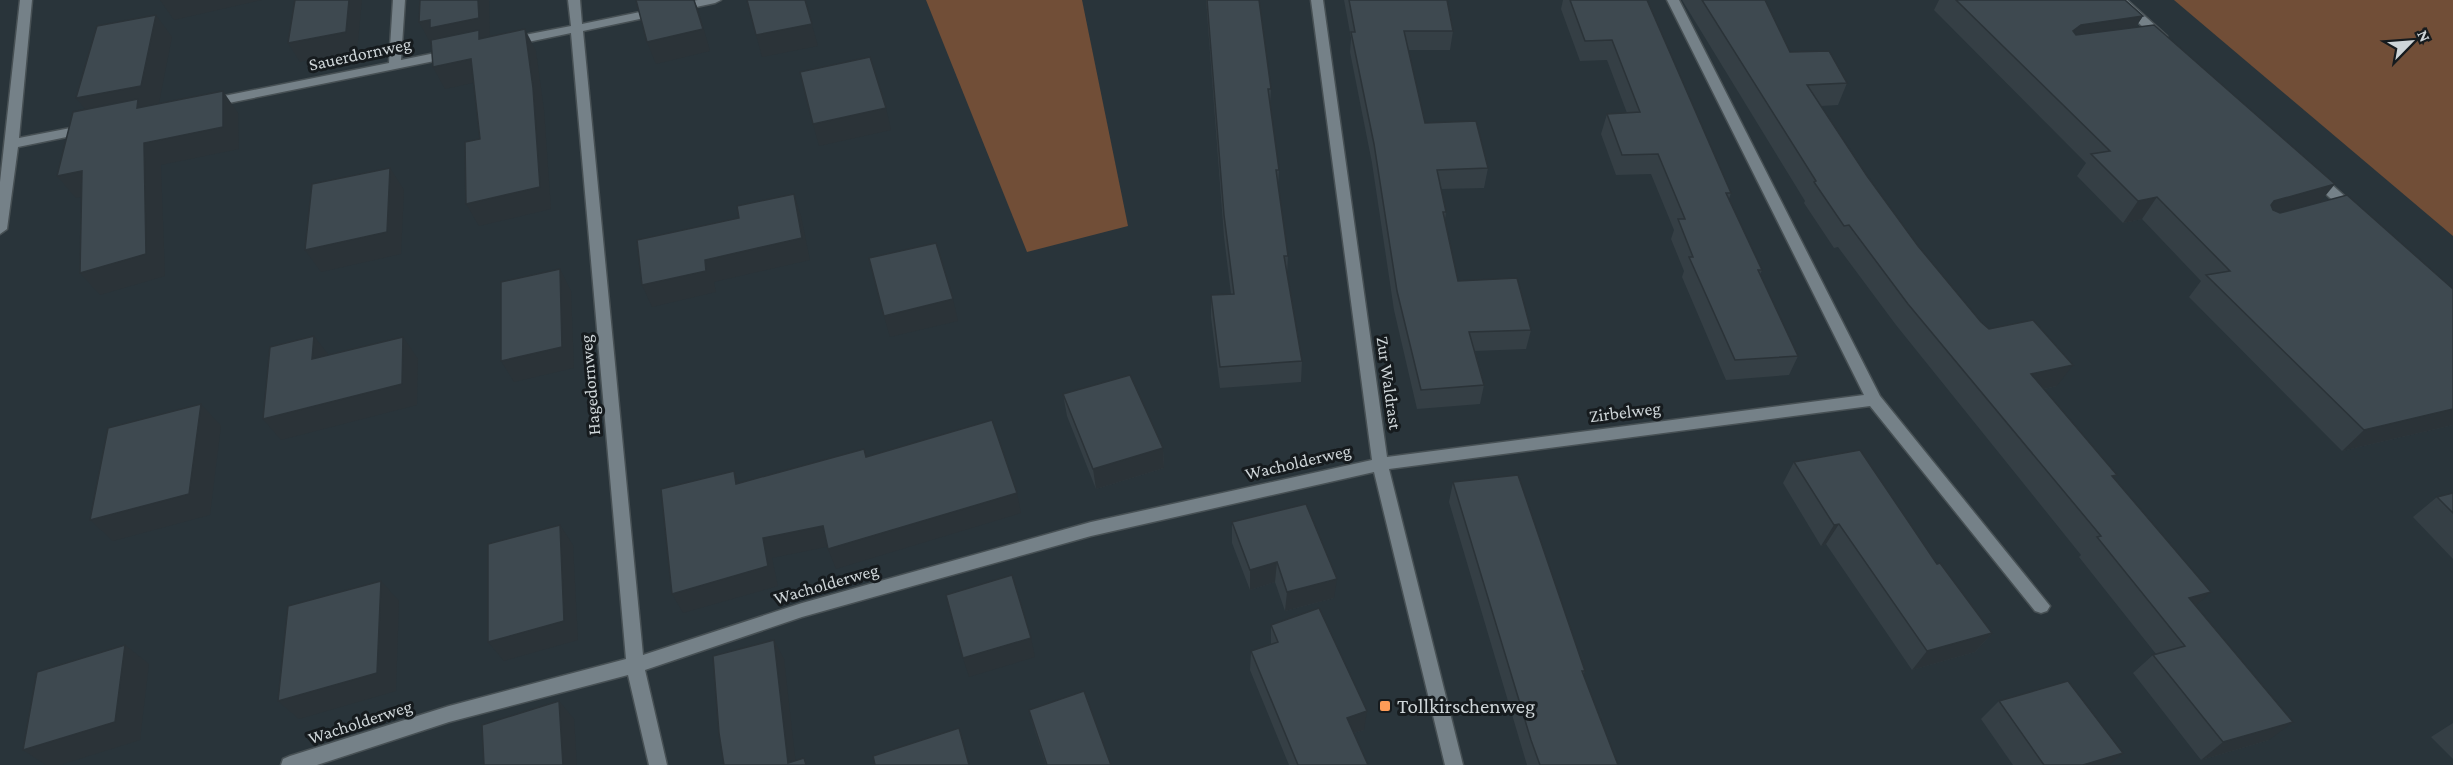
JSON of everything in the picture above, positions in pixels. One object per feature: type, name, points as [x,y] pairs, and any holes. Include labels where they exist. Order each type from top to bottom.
[{"type":"street","points":[[0,229],[12,144],[26,0]]},
{"type":"street","points":[[395,65],[399,0]]},
{"type":"street","name":"Hagedornweg","points":[[574,0],[635,665],[657,765]]},
{"type":"street","points":[[497,44],[715,0]]},
{"type":"street","name":"Zur Waldrast","points":[[1317,0],[1380,464],[1454,765]]},
{"type":"street","points":[[1672,0],[1874,400],[2040,606]]},
{"type":"street","points":[[2120,0],[2160,41]]},
{"type":"street","name":"Sauerdornweg","points":[[196,106],[464,51]]},
{"type":"street","points":[[12,144],[102,125]]},
{"type":"street","points":[[2302,165],[2364,221]]},
{"type":"street","points":[[2325,211],[2346,205]]},
{"type":"street","name":"Zirbelweg","points":[[1380,464],[1874,400]]},
{"type":"street","name":"Wacholderweg","points":[[290,765],[449,714],[635,665],[802,610],[1091,529],[1380,464]]},
{"type":"shaded area","points":[[926,0],[1082,0],[1128,226],[1027,252]]},
{"type":"shaded area","points":[[2174,0],[2453,0],[2453,236]]},
{"type":"building","points":[[295,0],[349,0],[346,32],[288,43]]},
{"type":"building","points":[[420,0],[478,0],[479,18],[430,28],[430,20],[419,22]]},
{"type":"building","points":[[636,0],[694,0],[703,29],[647,42]]},
{"type":"building","points":[[747,0],[805,0],[812,24],[756,35]]},
{"type":"building","points":[[1207,0],[1259,0],[1271,89],[1268,89],[1279,170],[1276,170],[1288,256],[1284,256],[1302,361],[1220,367],[1211,295],[1234,294],[1224,215]]},
{"type":"building","points":[[1349,0],[1447,0],[1453,31],[1404,31],[1425,123],[1476,121],[1488,168],[1437,170],[1446,212],[1443,212],[1458,281],[1517,278],[1531,330],[1469,332],[1484,385],[1421,390],[1397,291],[1374,144],[1351,32],[1355,32]]},
{"type":"building","points":[[1570,0],[1647,0],[1731,193],[1726,193],[1762,270],[1758,270],[1798,356],[1735,360],[1689,257],[1693,257],[1678,219],[1685,219],[1658,154],[1622,155],[1607,114],[1640,112],[1612,40],[1585,41]]},
{"type":"building","points":[[1702,0],[1765,0],[1790,52],[1829,51],[1847,83],[1807,85],[1867,176],[1918,246],[1981,322],[1989,329],[2033,320],[2073,365],[2031,374],[2117,475],[2112,476],[2211,592],[2189,598],[2293,722],[2223,742],[2153,655],[2185,646],[2097,537],[2101,536],[1908,304],[1849,225],[1844,226],[1814,182],[1816,181]]},
{"type":"building","points":[[1956,0],[2125,0],[2143,16],[2081,25],[2073,31],[2076,35],[2154,25],[2335,184],[2274,201],[2271,205],[2273,210],[2280,213],[2347,195],[2453,289],[2453,409],[2364,430],[2206,275],[2230,271],[2157,197],[2138,201],[2091,154],[2110,151]]},
{"type":"building","points":[[156,15],[141,86],[76,98],[97,26]]},
{"type":"building","points":[[525,29],[533,88],[540,187],[466,204],[465,142],[480,139],[471,59],[433,67],[431,40],[479,30],[479,39]]},
{"type":"building","points":[[870,57],[886,108],[813,124],[800,72]]},
{"type":"building","points":[[223,91],[223,127],[144,143],[146,254],[80,273],[82,171],[57,176],[73,112],[138,99],[137,108]]},
{"type":"building","points":[[390,168],[387,232],[305,250],[312,184]]},
{"type":"building","points":[[794,194],[802,238],[705,260],[706,271],[642,285],[637,240],[739,218],[737,206]]},
{"type":"building","points":[[936,243],[953,299],[884,316],[869,258]]},
{"type":"building","points":[[560,269],[562,347],[501,361],[501,282]]},
{"type":"building","points":[[314,336],[312,359],[403,337],[402,384],[263,419],[270,347]]},
{"type":"building","points":[[1130,375],[1163,448],[1093,469],[1063,394]]},
{"type":"building","points":[[201,404],[189,494],[90,520],[108,428]]},
{"type":"building","points":[[992,420],[1017,493],[828,549],[823,526],[763,538],[768,566],[672,594],[661,489],[734,471],[736,484],[864,449],[866,457]]},
{"type":"building","points":[[1860,450],[1937,564],[1940,563],[1992,633],[1927,651],[1839,524],[1834,525],[1794,462]]},
{"type":"building","points":[[1518,475],[1585,671],[1582,671],[1618,765],[1540,765],[1531,740],[1453,482]]},
{"type":"building","points":[[2453,493],[2453,513],[2437,497]]},
{"type":"building","points":[[1306,504],[1337,579],[1287,592],[1277,562],[1250,570],[1232,522]]},
{"type":"building","points":[[560,525],[564,621],[488,642],[488,544]]},
{"type":"building","points":[[1012,575],[1031,638],[963,658],[946,595]]},
{"type":"building","points":[[381,581],[377,673],[278,701],[288,606]]},
{"type":"building","points":[[1319,608],[1367,711],[1347,718],[1368,765],[1298,765],[1251,651],[1278,642],[1271,625]]},
{"type":"building","points":[[774,640],[788,763],[804,758],[806,765],[724,765],[713,656]]},
{"type":"building","points":[[125,645],[115,722],[23,750],[37,672]]},
{"type":"building","points":[[2068,681],[2123,753],[2083,765],[2044,765],[1999,701]]},
{"type":"building","points":[[1084,691],[1111,765],[1047,765],[1029,710]]},
{"type":"building","points":[[559,701],[563,765],[484,765],[482,725]]},
{"type":"building","points":[[959,728],[969,765],[875,765],[873,756]]},
{"type":"place","name":"Tollkirschenweg","points":[[1385,706]]}]
